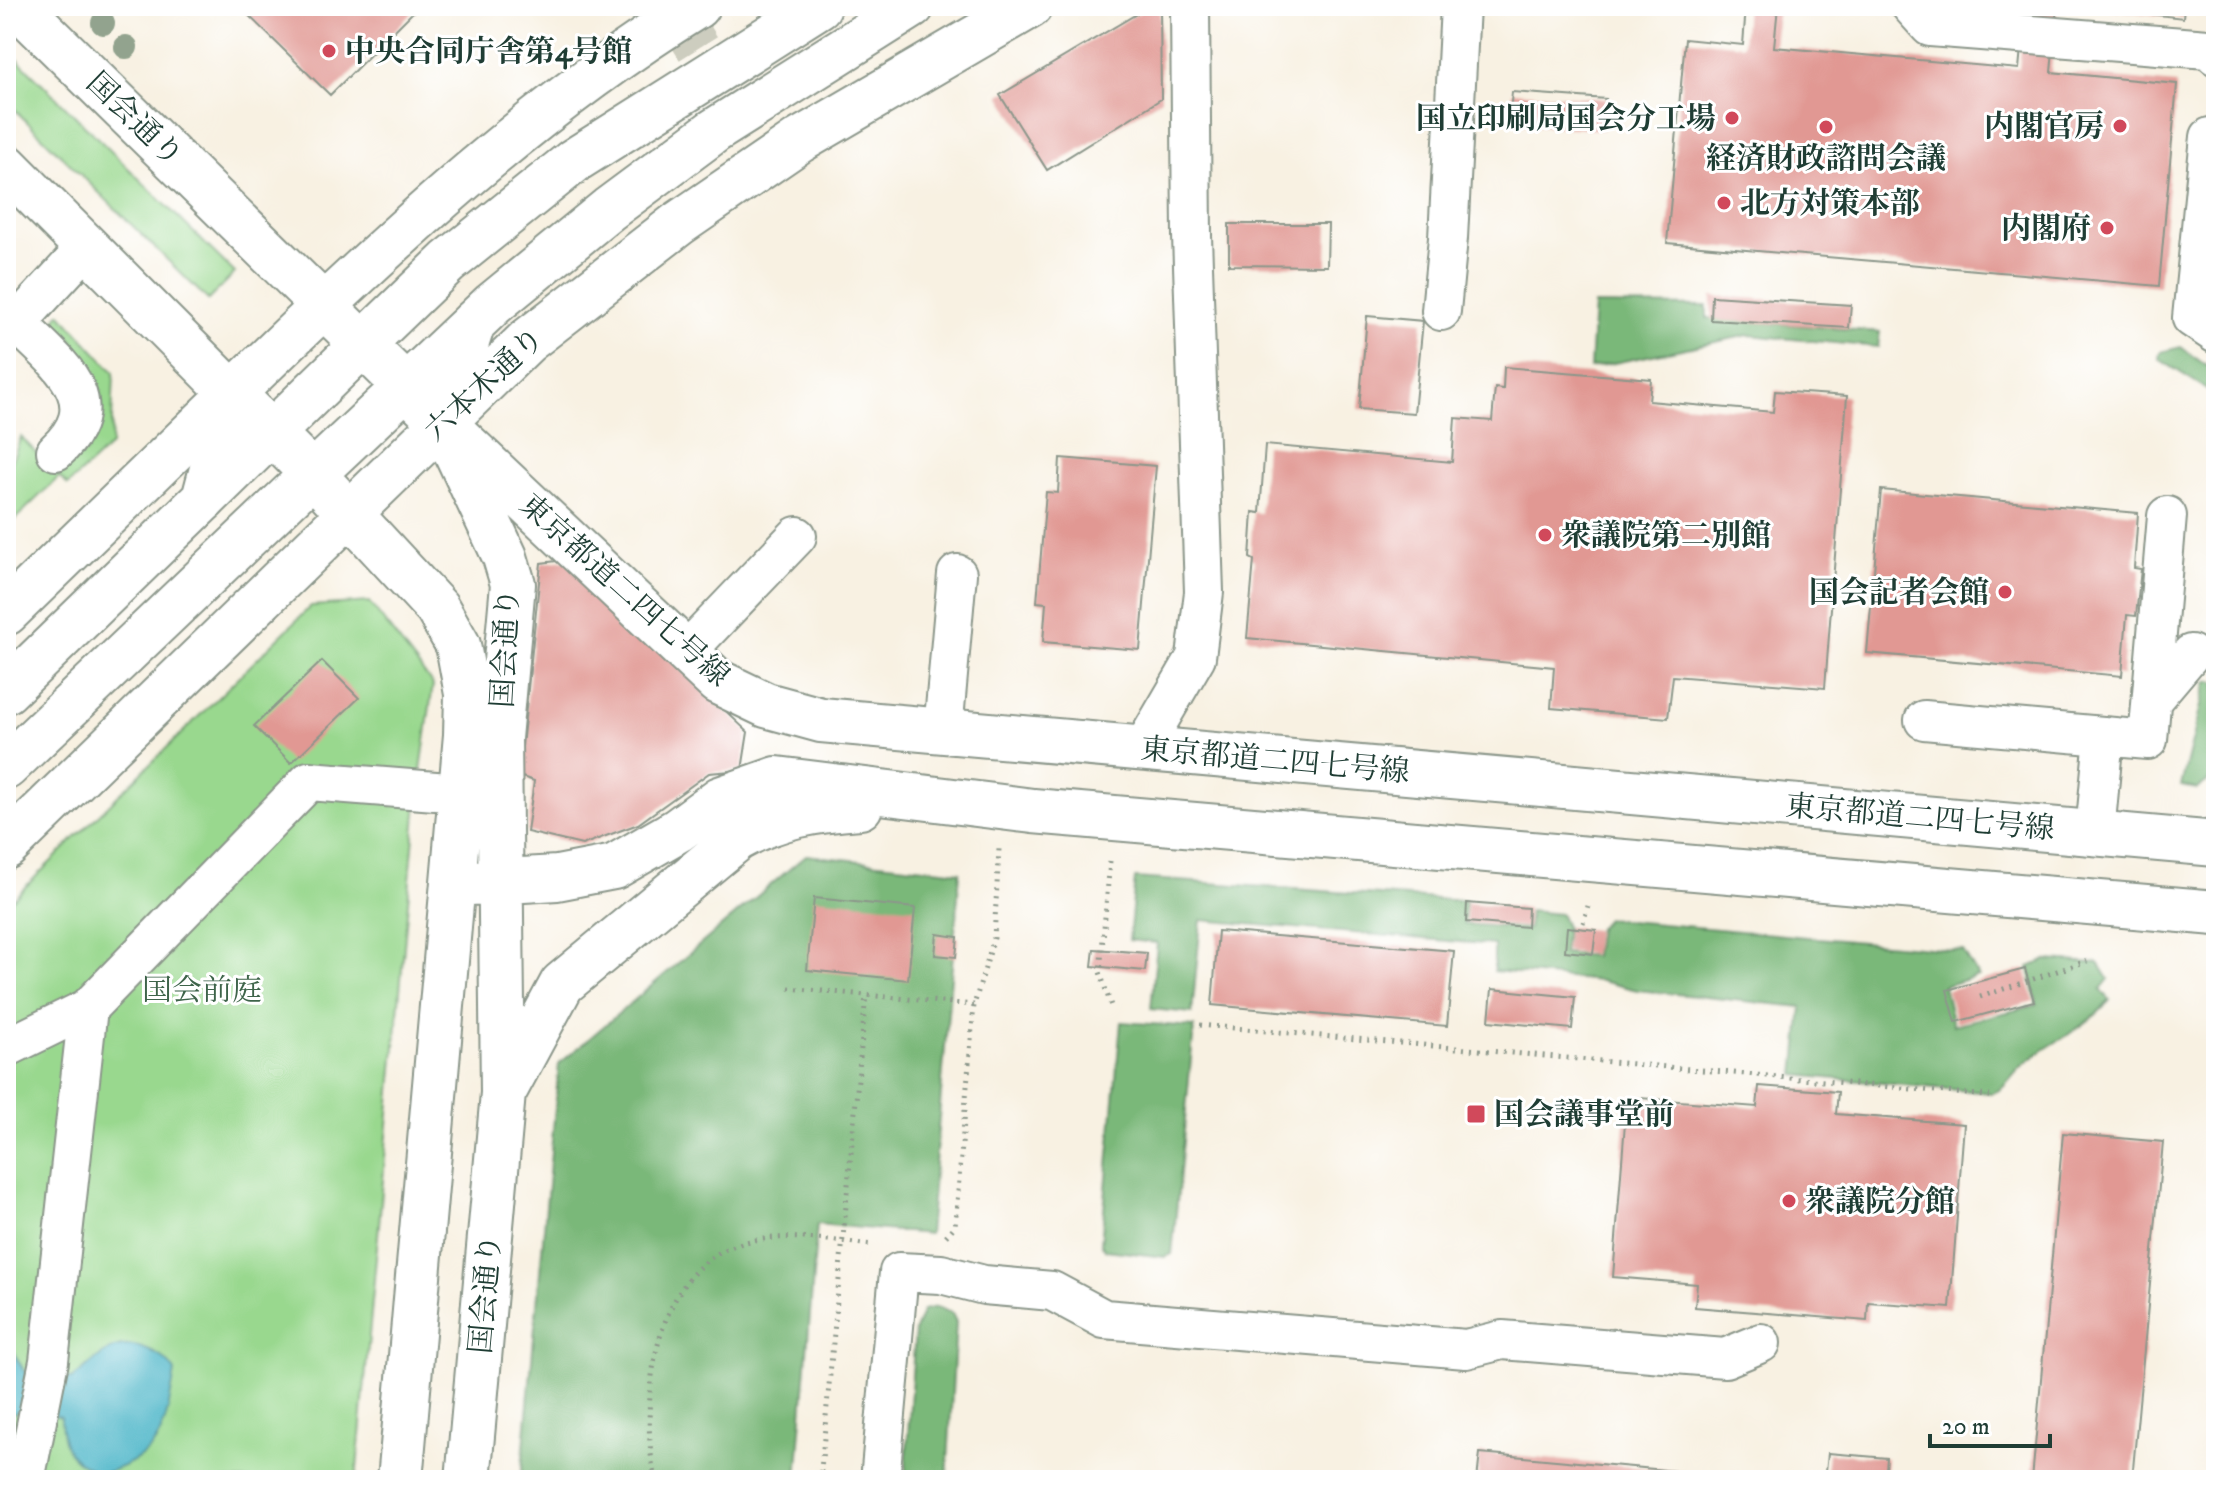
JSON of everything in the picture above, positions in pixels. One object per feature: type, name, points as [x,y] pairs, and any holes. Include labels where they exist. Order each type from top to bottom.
[{"type":"main road","name":"国会通り","points":[[18,6],[442,422],[479,496],[513,584],[499,738],[503,1093],[468,1480]]},
{"type":"main road","points":[[6,613],[324,305],[500,144],[582,82],[697,6]]},
{"type":"main road","points":[[6,691],[448,262],[575,160],[819,6]]},
{"type":"main road","points":[[6,767],[473,323],[609,209],[714,131],[912,6]]},
{"type":"main road","name":"六本木通り","points":[[6,847],[527,341],[678,224],[799,141],[1030,6]]},
{"type":"main road","name":"国会通り","points":[[6,166],[350,512],[437,608],[458,645],[467,694],[461,793],[400,1480]]},
{"type":"main road","points":[[313,474],[442,422],[473,323]]},
{"type":"main road","points":[[232,393],[363,344]]},
{"type":"main road","points":[[204,499],[232,393]]},
{"type":"main road","name":"東京都道二四七号線","points":[[442,422],[718,682],[766,705],[821,720],[2216,844]]},
{"type":"main road","points":[[453,884],[557,878],[614,867],[678,830],[720,799],[777,779],[967,803],[2216,913]]},
{"type":"main road","points":[[503,1093],[562,984],[737,839],[762,825],[811,810],[967,803]]},
{"type":"street","points":[[1143,748],[1196,657],[1204,592],[1192,236],[1190,6]]},
{"type":"street","points":[[1441,311],[1448,238],[1460,6]]},
{"type":"street","points":[[1911,6],[1930,27],[2208,49],[2216,56]]},
{"type":"street","points":[[2210,137],[2192,318],[2216,334]]},
{"type":"street","points":[[56,451],[67,441],[79,421],[80,396],[68,373],[11,329],[87,247]]},
{"type":"street","points":[[1924,720],[2148,740],[2167,516]]},
{"type":"street","points":[[686,652],[797,536]]},
{"type":"street","points":[[943,731],[957,574]]},
{"type":"street","points":[[2152,700],[2191,654]]},
{"type":"street","points":[[2095,833],[2104,736]]},
{"type":"street","points":[[6,1048],[88,1008],[309,781],[461,793]]},
{"type":"street","points":[[25,1480],[49,1361],[88,1008]]},
{"type":"street","points":[[880,1480],[899,1272],[941,1274],[984,1285],[1052,1291],[1104,1319],[1466,1349],[1502,1340],[1725,1358],[1761,1343]]},
{"type":"path","points":[[940,1244],[955,1226],[974,1005],[994,938],[999,849]]},
{"type":"path","points":[[1110,858],[1100,972],[1112,1009]]},
{"type":"path","points":[[1583,923],[1588,906]]},
{"type":"path","points":[[1980,997],[2087,961]]},
{"type":"path","points":[[789,988],[974,1005]]},
{"type":"path","points":[[820,1480],[866,995]]},
{"type":"path","points":[[1200,1025],[1990,1096]]},
{"type":"path","points":[[655,1480],[648,1427],[652,1360],[677,1299],[691,1279],[713,1257],[733,1246],[759,1240],[886,1246]]},
{"type":"green space","points":[[6,48],[235,273],[208,300],[6,101]]},
{"type":"green space","points":[[1594,305],[1707,306],[1707,318],[1880,332],[1878,347],[1749,335],[1590,368]]},
{"type":"green space","points":[[60,313],[114,372],[111,445],[68,485],[59,477],[6,528],[6,476],[21,437],[56,473],[88,449],[99,427],[102,410],[95,377],[77,347],[54,321]]},
{"type":"green space","points":[[2181,347],[2216,373],[2216,395],[2159,359],[2160,352]]},
{"type":"green space","name":"国会前庭","points":[[369,602],[433,685],[418,791],[356,1480],[6,1480],[6,906],[311,606]]},
{"type":"green space","points":[[2207,681],[2216,682],[2216,775],[2197,789],[2181,786]]},
{"type":"green space","points":[[806,855],[960,872],[929,1234],[817,1224],[797,1480],[521,1480],[559,1064]]},
{"type":"green space","points":[[1135,878],[1465,901],[1464,924],[1528,929],[1530,911],[1560,914],[1566,927],[1563,953],[1594,956],[1598,928],[1606,919],[1963,951],[1978,976],[1944,986],[1953,1025],[2037,1005],[2029,967],[2046,960],[2099,963],[2109,979],[2101,989],[2110,1000],[2089,1020],[2030,1060],[2003,1087],[1991,1093],[1795,1075],[1802,1007],[1637,990],[1601,981],[1494,971],[1494,945],[1201,920],[1192,1013],[1151,1009],[1157,943],[1129,940]]},
{"type":"green space","points":[[1121,1022],[1194,1027],[1172,1254],[1165,1257],[1106,1250],[1101,1244]]},
{"type":"green space","points":[[936,1307],[952,1313],[956,1322],[947,1480],[905,1480],[915,1330],[923,1310]]},
{"type":"water","points":[[6,1339],[24,1371],[72,1379],[114,1348],[133,1346],[162,1358],[175,1372],[168,1411],[158,1438],[138,1458],[101,1474],[70,1453],[63,1439],[61,1417],[33,1411],[6,1415]]},
{"type":"building","name":"中央合同庁舎第4号館","points":[[239,6],[419,6],[330,95]]},
{"type":"building","points":[[1150,6],[1160,6],[1161,99],[1047,170],[1000,95]]},
{"type":"building","points":[[1746,6],[1778,6],[1774,47],[2019,69],[2025,6],[2057,6],[2051,72],[2177,84],[2159,286],[1667,243],[1685,39],[1743,45]]},
{"type":"building","points":[[2080,6],[2184,6],[2183,18]]},
{"type":"building","points":[[1512,92],[1606,99],[1603,130],[1509,123]]},
{"type":"building","points":[[1229,224],[1328,224],[1327,266],[1229,265]]},
{"type":"building","points":[[1712,296],[1851,305],[1849,328],[1711,320]]},
{"type":"building","points":[[1367,316],[1423,321],[1414,413],[1359,409]]},
{"type":"building","name":"衆議院第二別館","points":[[1504,367],[1651,379],[1649,401],[1773,412],[1775,391],[1847,396],[1825,688],[1673,676],[1668,718],[1551,708],[1554,667],[1247,638],[1254,560],[1250,558],[1253,512],[1260,513],[1265,445],[1452,462],[1455,418],[1492,421],[1495,388],[1503,389]]},
{"type":"building","points":[[1060,458],[1156,466],[1140,650],[1043,642],[1046,603],[1037,602],[1046,492],[1058,493]]},
{"type":"building","name":"国会記者会館","points":[[1881,490],[2138,513],[2134,568],[2141,569],[2136,616],[2127,615],[2122,676],[1867,653]]},
{"type":"building","points":[[565,560],[748,732],[742,770],[709,773],[638,824],[582,845],[527,832],[534,781],[519,776],[541,563]]},
{"type":"building","points":[[322,661],[359,698],[291,763],[254,726]]},
{"type":"building","points":[[814,898],[915,908],[908,980],[807,970]]},
{"type":"building","points":[[1467,903],[1528,908],[1527,927],[1466,922]]},
{"type":"building","points":[[1567,927],[1596,930],[1593,954],[1565,951]]},
{"type":"building","points":[[1218,931],[1454,951],[1447,1026],[1212,1005]]},
{"type":"building","points":[[937,934],[958,937],[956,957],[935,955]]},
{"type":"building","points":[[1094,949],[1147,953],[1145,971],[1092,966]]},
{"type":"building","points":[[2025,969],[2034,1001],[1956,1022],[1947,990]]},
{"type":"building","points":[[1492,989],[1575,997],[1572,1029],[1489,1021]]},
{"type":"building","name":"衆議院分館","points":[[1759,1086],[1838,1092],[1836,1114],[1964,1124],[1950,1308],[1868,1302],[1867,1321],[1695,1307],[1697,1284],[1613,1277],[1627,1097],[1757,1107]]},
{"type":"building","points":[[2063,1133],[2163,1142],[2132,1480],[2032,1480]]},
{"type":"building","points":[[1480,1453],[1752,1478],[1752,1480],[1477,1480]]},
{"type":"building","points":[[1828,1453],[1887,1458],[1885,1480],[1825,1480]]},
{"type":"tunnel","points":[[668,41],[724,6]]},
{"type":"place","name":"中央合同庁舎第4号館","points":[[329,51]]},
{"type":"place","name":"国立印刷局国会分工場","points":[[1732,118]]},
{"type":"place","name":"内閣官房","points":[[2120,126]]},
{"type":"place","name":"経済財政諮問会議","points":[[1826,127]]},
{"type":"place","name":"北方対策本部","points":[[1724,203]]},
{"type":"place","name":"内閣府","points":[[2107,228]]},
{"type":"place","name":"衆議院第二別館","points":[[1545,535]]},
{"type":"place","name":"国会記者会館","points":[[2005,592]]},
{"type":"place","name":"国会議事堂前","points":[[1476,1114]]},
{"type":"place","name":"衆議院分館","points":[[1789,1201]]}]
